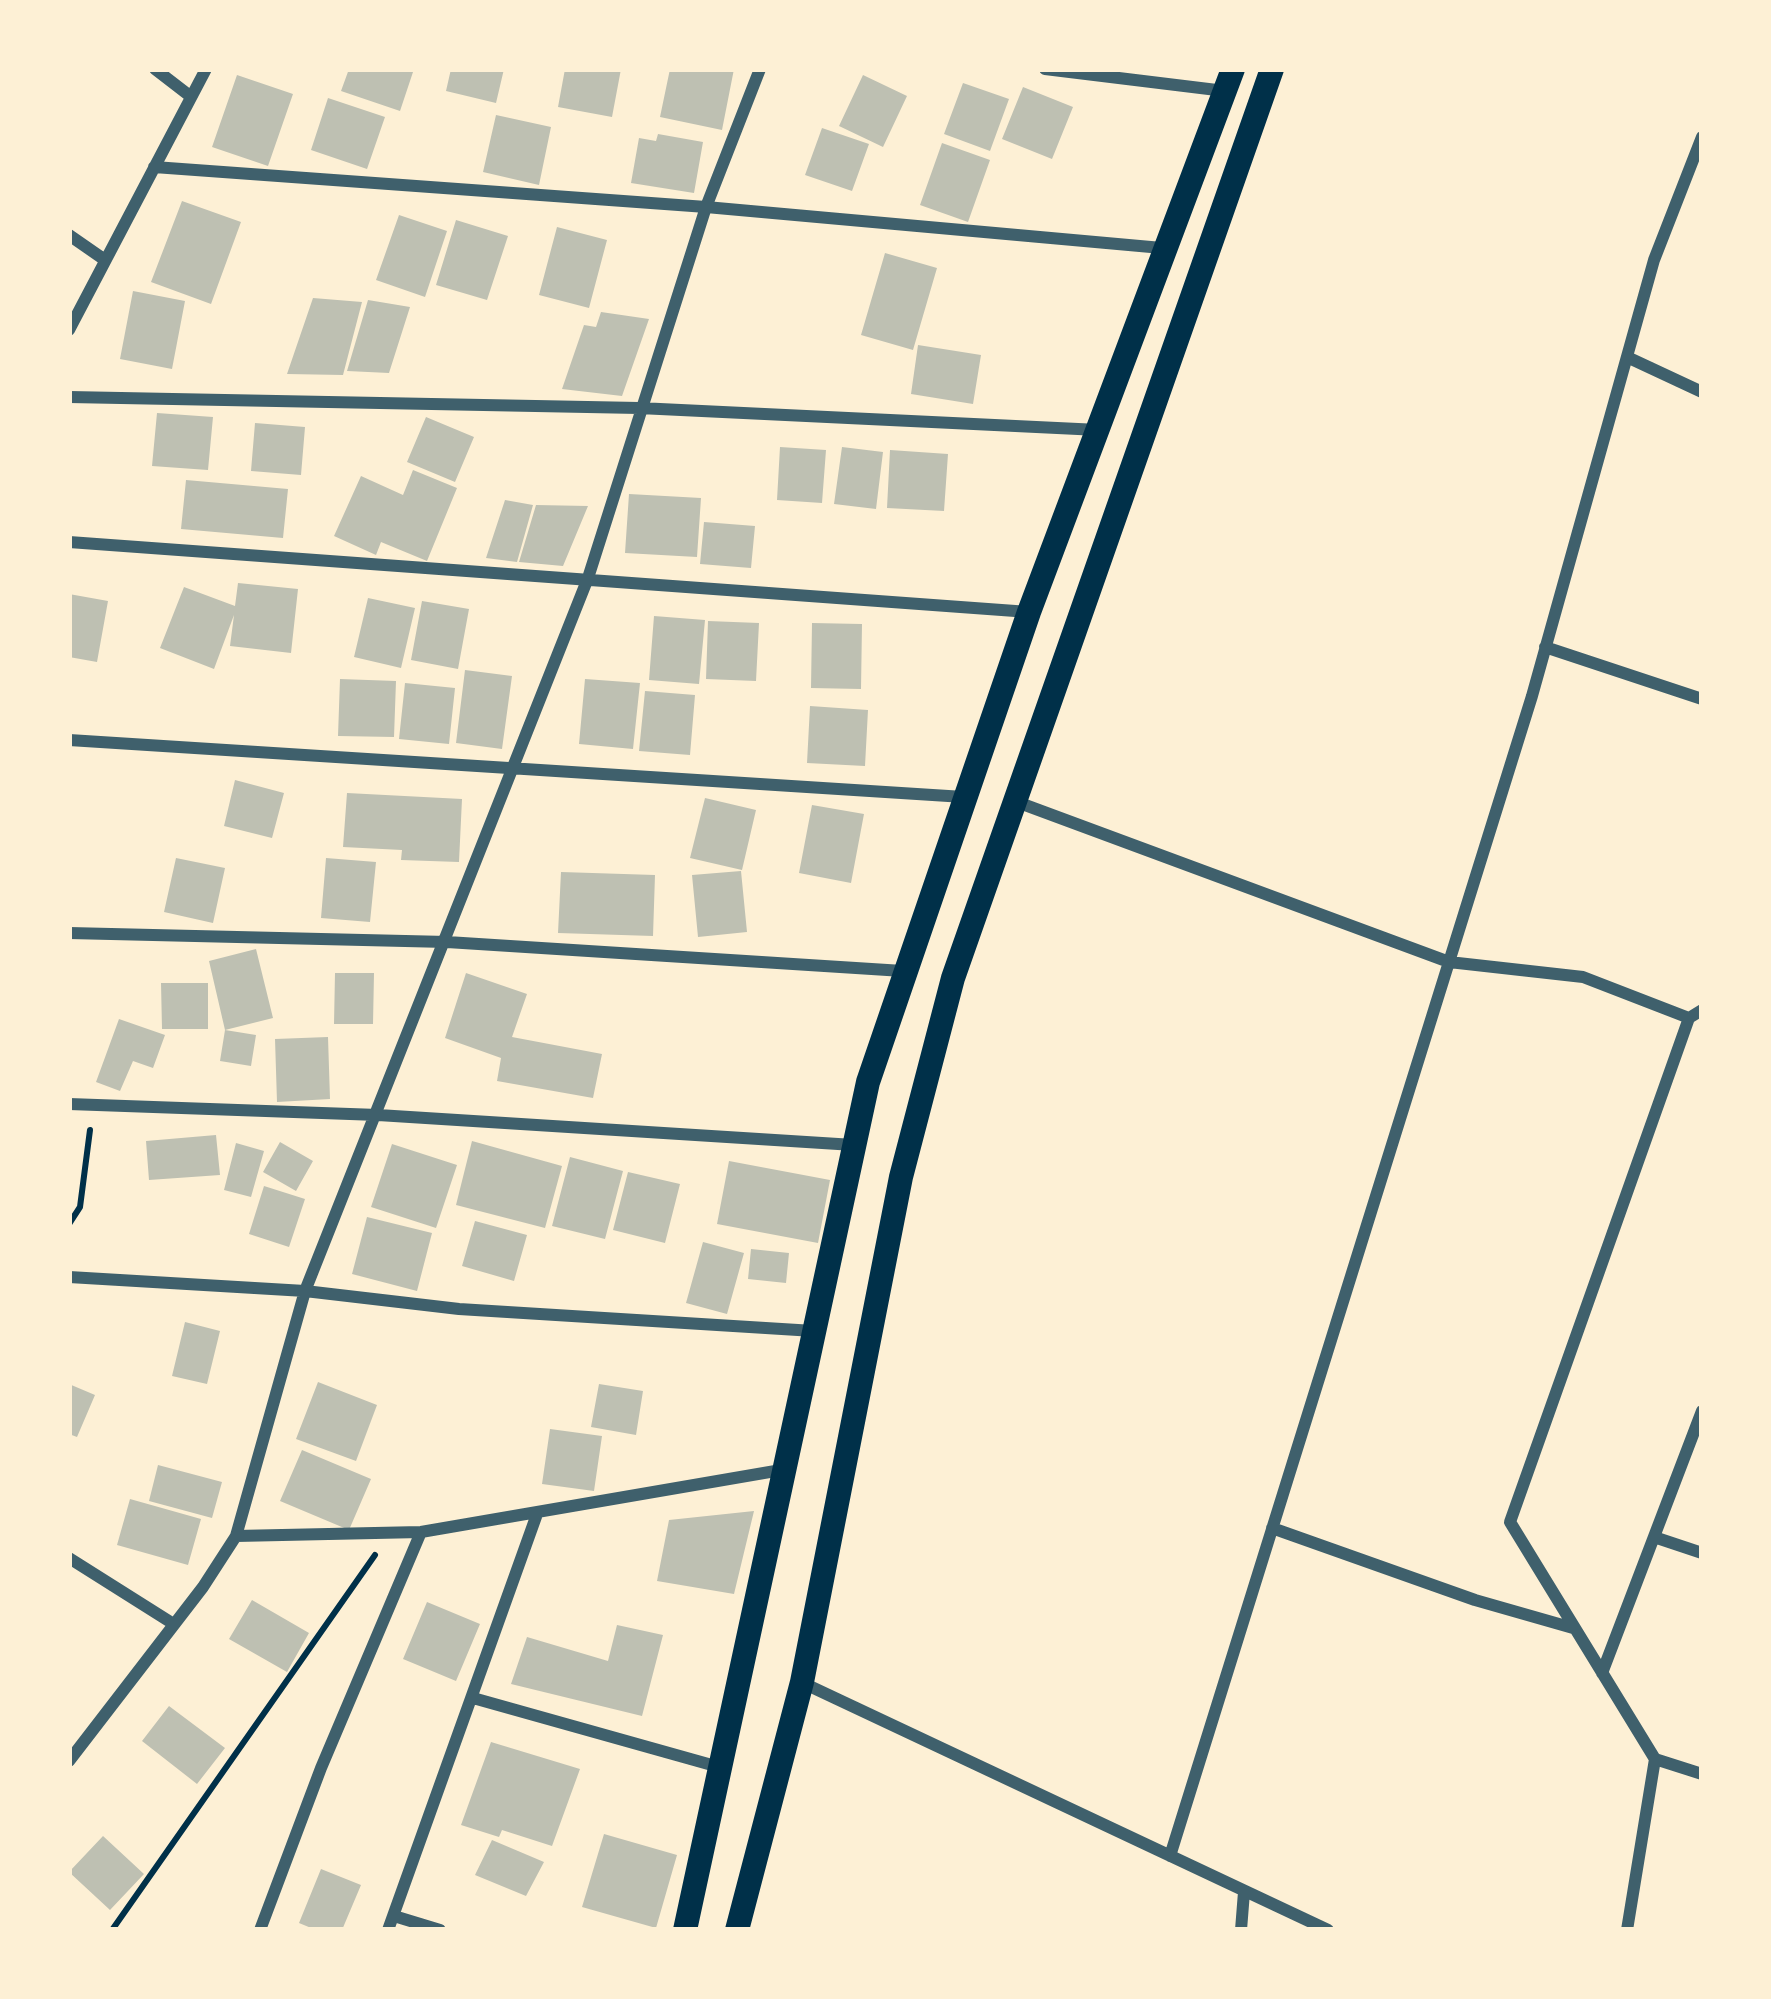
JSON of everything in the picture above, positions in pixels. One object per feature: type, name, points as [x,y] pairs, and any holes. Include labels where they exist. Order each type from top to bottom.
[{"type":"main road","points":[[737,1930],[802,1682],[901,1177],[952,977],[1272,69]]},
{"type":"main road","points":[[685,1930],[868,1082],[1029,612],[1229,80]]},
{"type":"street","points":[[154,69],[190,96]]},
{"type":"street","points":[[69,330],[206,69]]},
{"type":"street","points":[[69,1761],[203,1587],[236,1536],[305,1291],[588,578],[706,207],[760,69]]},
{"type":"street","points":[[1045,69],[1229,80]]},
{"type":"street","points":[[1170,1856],[1546,647],[1654,260],[1702,137]]},
{"type":"street","points":[[154,167],[706,207],[1162,248]]},
{"type":"street","points":[[69,235],[105,260]]},
{"type":"street","points":[[1627,357],[1702,392]]},
{"type":"street","points":[[69,397],[639,408],[1100,430]]},
{"type":"street","points":[[69,542],[1029,612]]},
{"type":"street","points":[[1546,647],[1702,699]]},
{"type":"street","points":[[69,740],[964,797]]},
{"type":"street","points":[[1017,802],[1449,962],[1583,977],[1689,1018]]},
{"type":"street","points":[[69,933],[447,942],[903,971]]},
{"type":"street","points":[[1627,1930],[1654,1759],[1510,1522],[1689,1018],[1702,1010]]},
{"type":"street","points":[[69,1104],[378,1114],[856,1145]]},
{"type":"street","points":[[69,1277],[305,1291],[459,1310],[814,1331]]},
{"type":"street","points":[[1602,1673],[1702,1411]]},
{"type":"street","points":[[236,1536],[421,1532],[787,1469]]},
{"type":"street","points":[[440,1930],[391,1923],[537,1514]]},
{"type":"street","points":[[1272,1528],[1475,1600],[1574,1628]]},
{"type":"street","points":[[260,1930],[321,1768],[421,1532]]},
{"type":"street","points":[[1654,1537],[1702,1553]]},
{"type":"street","points":[[69,1558],[172,1623]]},
{"type":"street","points":[[802,1682],[1328,1930]]},
{"type":"street","points":[[472,1698],[719,1767]]},
{"type":"street","points":[[1654,1759],[1702,1774]]},
{"type":"street","points":[[1241,1930],[1244,1892]]},
{"type":"path","points":[[69,1224],[80,1207],[93,1105]]},
{"type":"path","points":[[112,1930],[390,1534]]},
{"type":"building","points":[[349,69],[414,69],[400,111],[341,91]]},
{"type":"building","points":[[451,69],[504,69],[496,103],[446,91]]},
{"type":"building","points":[[565,69],[621,69],[612,117],[558,107]]},
{"type":"building","points":[[670,69],[734,69],[722,130],[660,117]]},
{"type":"building","points":[[237,75],[293,94],[268,166],[212,147]]},
{"type":"building","points":[[863,75],[907,96],[883,147],[839,126]]},
{"type":"building","points":[[963,83],[1009,99],[990,151],[944,134]]},
{"type":"building","points":[[1023,87],[1073,107],[1052,159],[1002,139]]},
{"type":"building","points":[[328,98],[385,117],[367,169],[311,150]]},
{"type":"building","points":[[496,115],[551,127],[539,185],[483,172]]},
{"type":"building","points":[[822,128],[869,144],[852,191],[805,175]]},
{"type":"building","points":[[658,134],[703,142],[694,193],[631,183],[639,138],[656,141]]},
{"type":"building","points":[[942,143],[990,160],[968,222],[920,205]]},
{"type":"building","points":[[182,201],[241,222],[211,304],[151,282]]},
{"type":"building","points":[[399,215],[447,231],[425,297],[376,280]]},
{"type":"building","points":[[456,220],[508,236],[487,300],[436,285]]},
{"type":"building","points":[[557,227],[607,240],[589,308],[539,295]]},
{"type":"building","points":[[885,253],[937,268],[913,350],[861,335]]},
{"type":"building","points":[[133,291],[185,301],[172,369],[120,359]]},
{"type":"building","points":[[313,298],[362,302],[343,375],[287,374]]},
{"type":"building","points":[[368,300],[410,307],[389,373],[347,371]]},
{"type":"building","points":[[601,312],[649,319],[622,396],[562,389],[584,325],[596,327]]},
{"type":"building","points":[[918,345],[981,355],[973,404],[911,394]]},
{"type":"building","points":[[157,413],[213,417],[208,470],[152,466]]},
{"type":"building","points":[[426,417],[474,437],[455,482],[407,462]]},
{"type":"building","points":[[255,423],[305,427],[301,475],[251,471]]},
{"type":"building","points":[[780,447],[826,450],[822,503],[777,500]]},
{"type":"building","points":[[842,447],[883,452],[876,509],[834,504]]},
{"type":"building","points":[[890,450],[948,454],[944,511],[887,508]]},
{"type":"building","points":[[413,470],[457,488],[427,561],[381,542],[376,555],[334,536],[361,476],[403,495]]},
{"type":"building","points":[[186,480],[288,489],[283,538],[181,529]]},
{"type":"building","points":[[629,494],[701,498],[697,557],[625,553]]},
{"type":"building","points":[[505,500],[533,505],[517,562],[486,558]]},
{"type":"building","points":[[536,505],[588,506],[563,566],[519,562]]},
{"type":"building","points":[[704,522],[755,526],[751,568],[700,564]]},
{"type":"building","points":[[238,583],[298,589],[291,653],[230,646],[234,615],[214,669],[160,648],[184,587],[235,606]]},
{"type":"building","points":[[69,594],[108,601],[97,662],[69,657]]},
{"type":"building","points":[[368,598],[415,608],[401,668],[354,657]]},
{"type":"building","points":[[422,601],[469,609],[458,669],[411,660]]},
{"type":"building","points":[[654,616],[705,620],[699,684],[649,680]]},
{"type":"building","points":[[708,621],[759,623],[756,681],[706,679]]},
{"type":"building","points":[[812,623],[862,624],[861,689],[811,688]]},
{"type":"building","points":[[465,670],[512,676],[502,749],[456,743]]},
{"type":"building","points":[[340,679],[396,681],[394,737],[338,736]]},
{"type":"building","points":[[585,679],[640,683],[633,749],[579,744]]},
{"type":"building","points":[[405,683],[455,688],[449,744],[399,739]]},
{"type":"building","points":[[645,691],[695,695],[690,755],[639,751]]},
{"type":"building","points":[[810,706],[868,710],[865,766],[807,763]]},
{"type":"building","points":[[235,780],[284,793],[272,838],[224,826]]},
{"type":"building","points":[[347,793],[462,799],[459,862],[401,860],[402,850],[343,847]]},
{"type":"building","points":[[705,798],[756,810],[742,870],[690,858]]},
{"type":"building","points":[[812,805],[864,814],[851,883],[799,873]]},
{"type":"building","points":[[176,858],[225,868],[213,923],[164,912]]},
{"type":"building","points":[[326,858],[376,862],[370,922],[321,918]]},
{"type":"building","points":[[741,871],[747,932],[698,937],[692,875]]},
{"type":"building","points":[[561,872],[655,875],[653,936],[558,933]]},
{"type":"building","points":[[256,949],[273,1018],[225,1030],[209,961]]},
{"type":"building","points":[[335,973],[374,973],[373,1024],[334,1024]]},
{"type":"building","points":[[466,973],[527,994],[512,1037],[602,1054],[593,1098],[497,1081],[501,1058],[445,1038]]},
{"type":"building","points":[[161,983],[208,983],[208,1029],[162,1029]]},
{"type":"building","points":[[119,1019],[165,1035],[153,1068],[133,1061],[120,1091],[96,1082]]},
{"type":"building","points":[[225,1030],[256,1035],[251,1066],[220,1061]]},
{"type":"building","points":[[328,1037],[330,1099],[277,1102],[275,1039]]},
{"type":"building","points":[[216,1135],[220,1175],[149,1180],[146,1141]]},
{"type":"building","points":[[472,1141],[562,1166],[545,1228],[456,1205]]},
{"type":"building","points":[[280,1142],[313,1161],[296,1191],[263,1172]]},
{"type":"building","points":[[236,1143],[264,1151],[251,1197],[224,1190]]},
{"type":"building","points":[[392,1144],[457,1165],[436,1228],[371,1207]]},
{"type":"building","points":[[570,1157],[623,1171],[605,1239],[552,1226]]},
{"type":"building","points":[[729,1161],[830,1180],[818,1243],[717,1224]]},
{"type":"building","points":[[628,1172],[680,1184],[665,1243],[613,1230]]},
{"type":"building","points":[[264,1186],[305,1199],[289,1247],[249,1234]]},
{"type":"building","points":[[367,1217],[432,1233],[417,1291],[352,1274]]},
{"type":"building","points":[[475,1221],[527,1235],[514,1281],[462,1266]]},
{"type":"building","points":[[703,1242],[744,1253],[727,1314],[686,1303]]},
{"type":"building","points":[[751,1249],[789,1253],[786,1283],[748,1279]]},
{"type":"building","points":[[185,1322],[220,1331],[207,1384],[172,1376]]},
{"type":"building","points":[[318,1382],[377,1405],[356,1461],[296,1439]]},
{"type":"building","points":[[69,1384],[95,1395],[77,1437],[69,1434]]},
{"type":"building","points":[[599,1384],[643,1391],[636,1435],[591,1427]]},
{"type":"building","points":[[550,1429],[602,1436],[594,1491],[542,1484]]},
{"type":"building","points":[[302,1450],[371,1479],[349,1530],[280,1501]]},
{"type":"building","points":[[158,1465],[222,1482],[212,1518],[149,1501]]},
{"type":"building","points":[[130,1499],[201,1519],[188,1565],[117,1545]]},
{"type":"building","points":[[754,1511],[734,1594],[657,1581],[669,1520]]},
{"type":"building","points":[[252,1600],[309,1633],[287,1672],[229,1639]]},
{"type":"building","points":[[427,1602],[480,1624],[456,1681],[403,1659]]},
{"type":"building","points":[[617,1625],[663,1635],[642,1716],[511,1684],[527,1637],[608,1661]]},
{"type":"building","points":[[169,1706],[225,1748],[197,1784],[142,1741]]},
{"type":"building","points":[[491,1742],[580,1769],[552,1846],[502,1830],[499,1837],[461,1825]]},
{"type":"building","points":[[604,1834],[677,1855],[656,1928],[582,1907]]},
{"type":"building","points":[[103,1836],[144,1874],[110,1910],[69,1872]]},
{"type":"building","points":[[492,1840],[544,1862],[526,1896],[475,1875]]},
{"type":"building","points":[[321,1869],[361,1885],[342,1930],[316,1930],[299,1923]]}]
